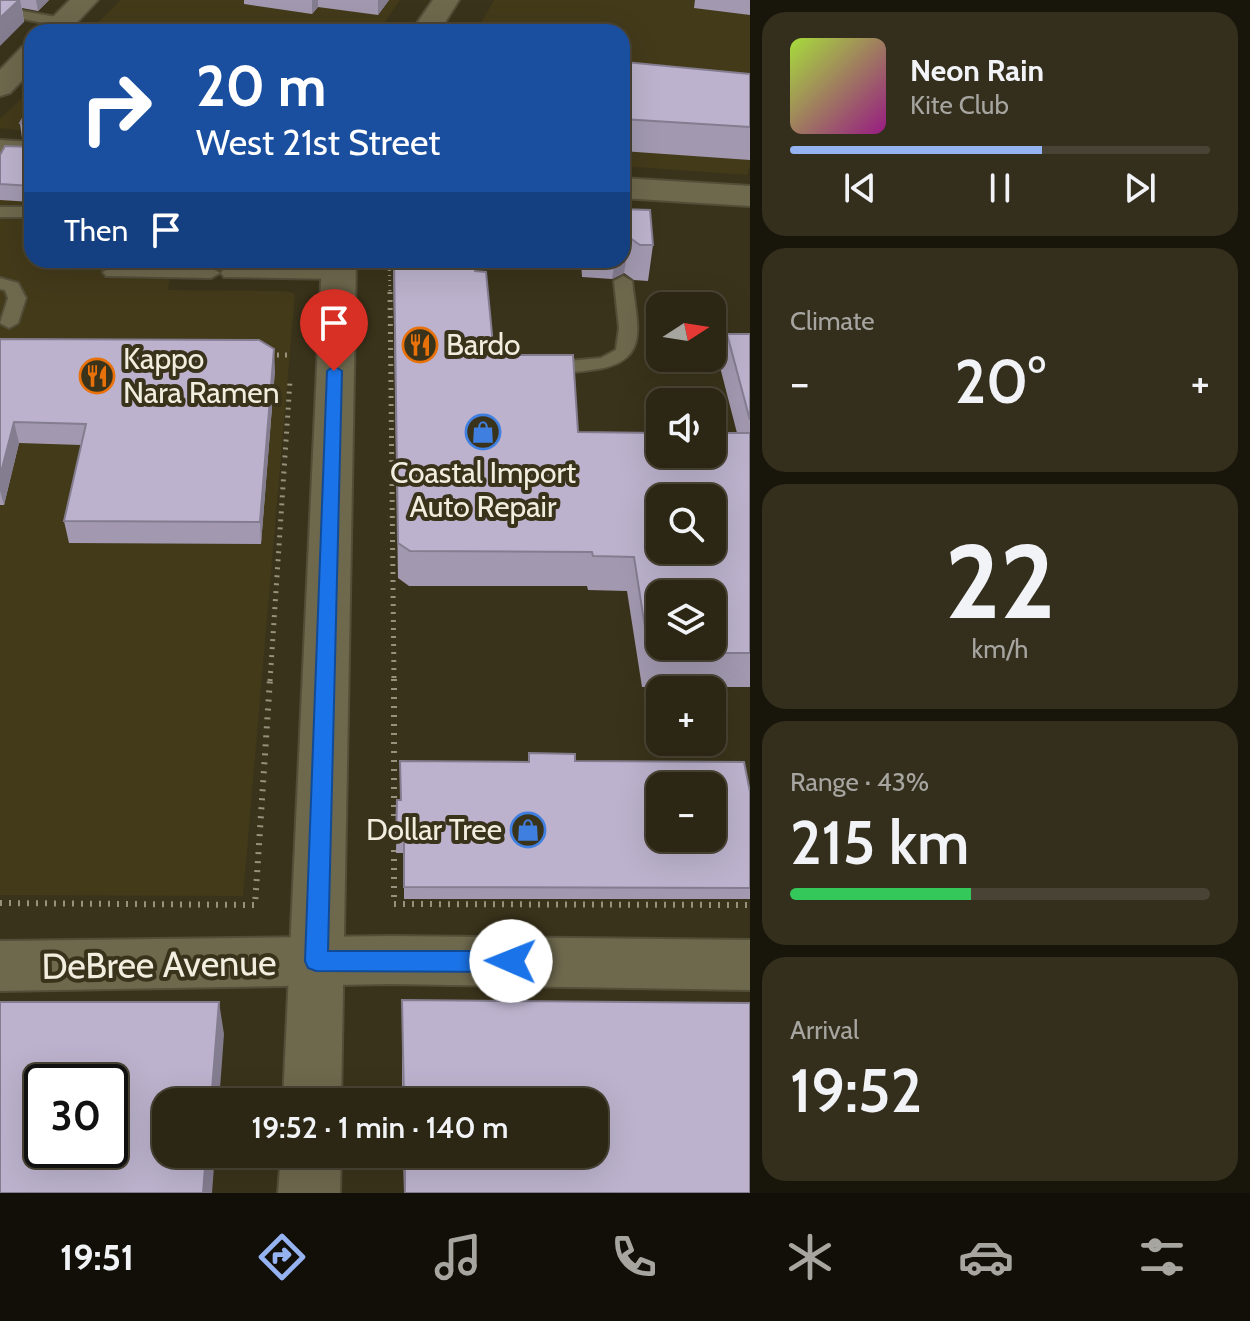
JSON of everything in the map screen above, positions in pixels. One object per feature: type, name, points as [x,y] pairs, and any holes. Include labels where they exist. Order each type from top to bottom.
[{"type":"main road","points":[[60,24],[85,0]]},
{"type":"main road","points":[[430,24],[446,0]]},
{"type":"main road","points":[[0,87],[24,62]]},
{"type":"main road","points":[[0,149],[24,150]]},
{"type":"main road","points":[[630,188],[750,196]]},
{"type":"main road","points":[[312,1088],[325,269]]},
{"type":"main road","name":"DeBree Avenue","points":[[0,966],[316,961],[750,965]]},
{"type":"main road","points":[[309,1193],[310,1168]]},
{"type":"lane","points":[[0,11],[46,24]]},
{"type":"lane","points":[[0,212],[24,212]]},
{"type":"lane","points":[[230,273],[325,269]]},
{"type":"lane","points":[[112,272],[211,273]]},
{"type":"lane","points":[[554,367],[608,365],[624,355],[630,340],[623,281]]},
{"type":"lane","points":[[0,283],[12,287],[17,298],[9,323]]},
{"type":"path","points":[[389,268],[394,512],[394,904],[750,905]]},
{"type":"path","points":[[0,903],[255,905],[292,355],[325,269]]},
{"type":"path","points":[[261,355],[292,355]]},
{"type":"shaded area","points":[[121,0],[400,0],[384,24],[96,24]]},
{"type":"shaded area","points":[[494,0],[750,0],[750,165],[747,175],[630,167],[630,24],[480,24]]},
{"type":"shaded area","points":[[24,96],[24,131],[0,128],[0,119]]},
{"type":"shaded area","points":[[0,176],[24,178],[24,268],[171,268],[168,290],[286,291],[295,294],[243,896],[0,895]]},
{"type":"building","points":[[0,0],[19,0],[0,18]]},
{"type":"building","points":[[630,63],[750,74],[750,127],[630,120]]},
{"type":"building","points":[[5,146],[24,147],[24,186],[0,184],[0,155]]},
{"type":"building","points":[[630,209],[650,210],[653,245],[640,245],[630,238]]},
{"type":"building","points":[[394,268],[475,268],[475,271],[486,272],[494,355],[573,355],[578,432],[646,433],[646,468],[726,468],[726,433],[750,433],[750,653],[726,653],[726,580],[646,580],[646,634],[634,557],[593,556],[592,552],[410,551],[398,543]]},
{"type":"building","points":[[727,334],[750,334],[750,420]]},
{"type":"building","points":[[0,339],[259,340],[274,349],[260,522],[64,521],[86,424],[14,422],[0,476]]},
{"type":"building","name":"Dollar Tree","points":[[529,753],[575,754],[575,761],[744,762],[750,792],[750,888],[404,887],[404,841],[396,841],[397,800],[401,800],[400,761],[529,762]]},
{"type":"building","points":[[402,1000],[750,1003],[750,1193],[405,1193],[405,1168],[608,1168],[608,1088],[404,1088]]},
{"type":"building","points":[[0,1002],[219,1002],[212,1088],[152,1088],[152,1168],[205,1168],[203,1193],[0,1193]]},
{"type":"place","name":"Bardo","points":[[420,345]]},
{"type":"place","name":"Kappo Nara Ramen","points":[[97,376]]},
{"type":"place","name":"Coastal Import Auto Repair","points":[[483,432]]},
{"type":"place","name":"Dollar Tree","points":[[528,830]]},
{"type":"route","points":[[334,371],[316,961],[511,961]]}]
